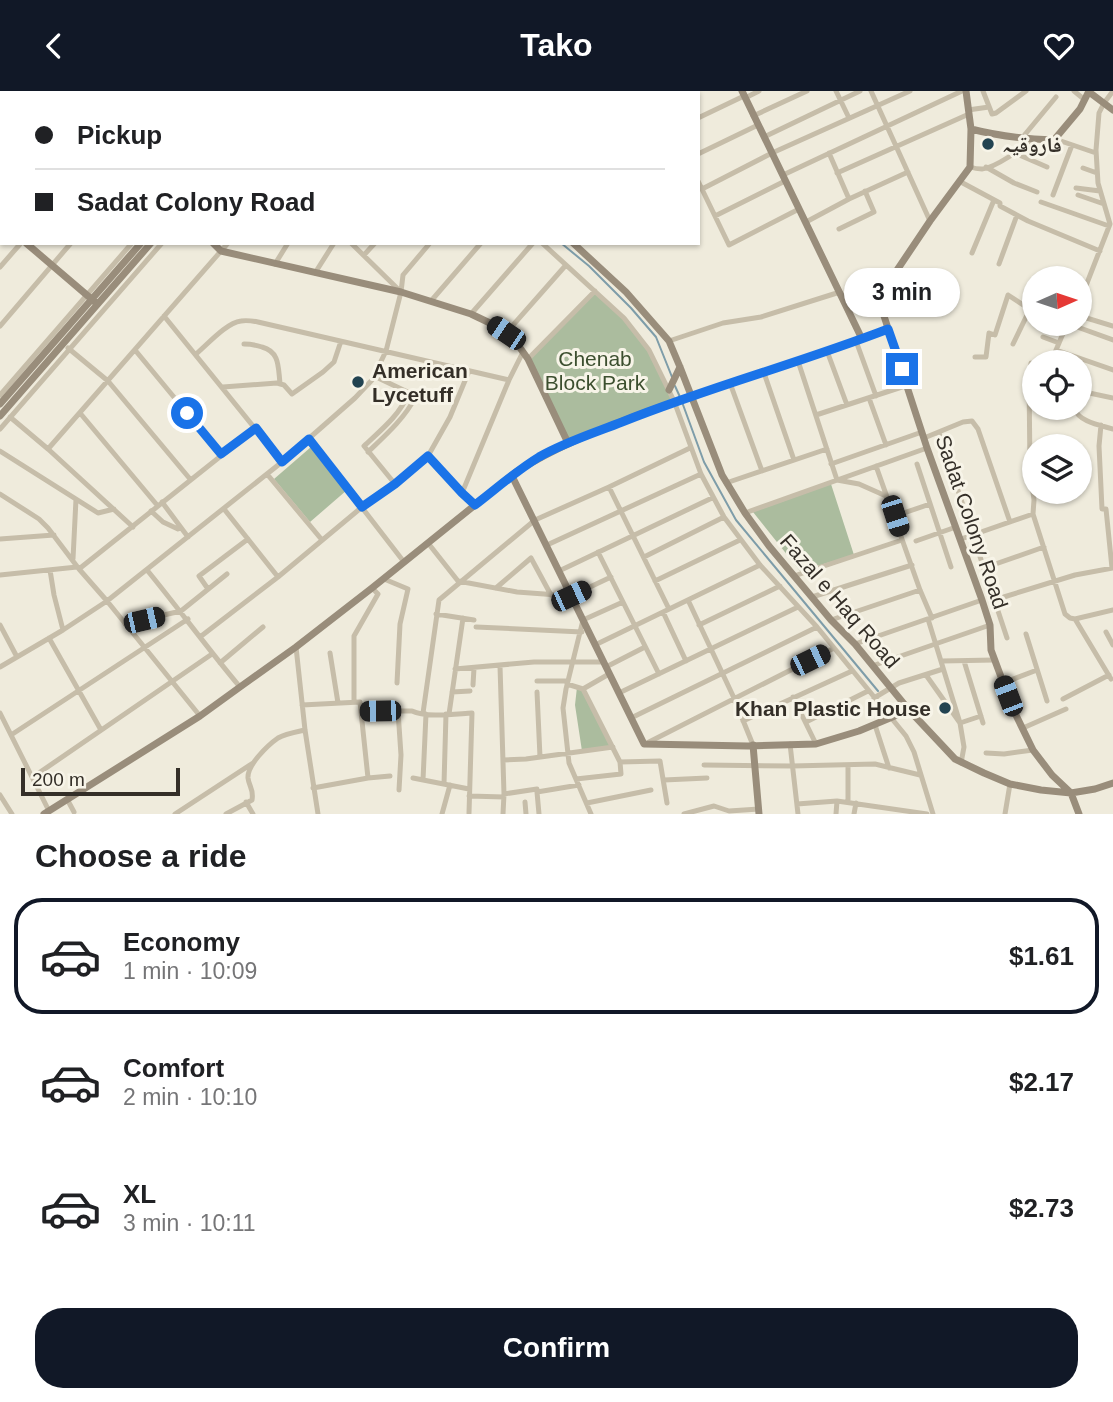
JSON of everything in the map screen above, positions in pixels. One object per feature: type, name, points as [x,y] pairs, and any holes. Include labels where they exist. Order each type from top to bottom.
[{"type":"street","points":[[700,117],[743,95],[759,91]]},
{"type":"street","points":[[754,115],[807,91]]},
{"type":"street","points":[[836,91],[849,118]]},
{"type":"street","points":[[764,137],[860,91]]},
{"type":"street","points":[[871,91],[930,221]]},
{"type":"street","points":[[702,189],[772,153],[911,91]]},
{"type":"street","points":[[715,216],[830,153],[964,91],[971,129],[970,167],[980,170],[1022,150],[1033,139]]},
{"type":"street","points":[[983,91],[992,114],[1026,91]]},
{"type":"street","points":[[1074,91],[1085,100]]},
{"type":"street","points":[[1092,271],[1110,224],[1100,191],[1096,153],[1099,113],[1113,91]]},
{"type":"street","points":[[1055,139],[1080,109],[1089,92],[1113,110]]},
{"type":"street","points":[[743,95],[840,292],[859,340],[886,445]]},
{"type":"street","points":[[1023,138],[1056,97]]},
{"type":"street","points":[[837,173],[969,112],[989,107]]},
{"type":"street","points":[[700,153],[758,125]]},
{"type":"street","points":[[971,129],[989,134],[1055,139],[1096,153]]},
{"type":"street","points":[[1053,195],[1072,145]]},
{"type":"street","points":[[830,153],[849,199]]},
{"type":"street","points":[[1015,153],[1047,167]]},
{"type":"street","name":"Sadat Colony Road","points":[[970,167],[883,292],[884,316],[927,448],[982,600],[990,625],[991,650],[1003,683],[1033,750],[1052,775],[1071,793]]},
{"type":"street","points":[[986,167],[1037,192]]},
{"type":"street","points":[[1083,168],[1097,173]]},
{"type":"street","points":[[806,222],[908,172]]},
{"type":"street","points":[[959,181],[1028,221],[1100,251]]},
{"type":"street","points":[[700,185],[729,244],[799,209]]},
{"type":"street","points":[[1076,188],[1100,191]]},
{"type":"street","points":[[839,229],[874,212],[865,191]]},
{"type":"street","points":[[1078,195],[1104,204]]},
{"type":"street","points":[[972,253],[993,200]]},
{"type":"street","points":[[1041,202],[1110,224]]},
{"type":"street","points":[[999,264],[1017,215]]},
{"type":"street","points":[[0,267],[22,245]]},
{"type":"street","points":[[27,245],[92,300]]},
{"type":"street","points":[[0,326],[69,245]]},
{"type":"street","points":[[0,429],[66,346],[92,300],[131,245]]},
{"type":"street","points":[[0,401],[139,245]]},
{"type":"street","points":[[92,300],[149,245]]},
{"type":"street","points":[[0,415],[160,245]]},
{"type":"street","points":[[215,245],[221,251],[401,292],[471,314],[492,324],[506,333],[525,356],[568,443]]},
{"type":"street","points":[[48,449],[226,245]]},
{"type":"street","points":[[275,264],[287,245]]},
{"type":"street","points":[[315,273],[333,245]]},
{"type":"street","points":[[353,245],[401,292]]},
{"type":"street","points":[[364,255],[373,245]]},
{"type":"street","points":[[0,667],[107,601],[282,462],[355,398],[374,376],[386,351],[401,292],[402,275],[428,245]]},
{"type":"street","points":[[431,301],[479,245]]},
{"type":"street","points":[[471,314],[531,245]]},
{"type":"street","points":[[544,245],[624,318],[649,350],[676,401],[690,448],[712,498],[760,565],[817,627],[906,736],[914,752],[933,814]]},
{"type":"street","name":"Fazal e Haq Road","points":[[575,245],[626,292],[669,341],[716,463],[745,513],[831,620],[955,759],[1010,784],[1041,790],[1071,793],[1113,785]]},
{"type":"street","points":[[506,333],[566,265]]},
{"type":"street","points":[[462,493],[509,380],[525,356],[595,291]]},
{"type":"street","points":[[669,341],[723,323],[761,317],[840,292]]},
{"type":"street","points":[[975,357],[986,357],[989,333],[995,335],[1008,295],[1022,304]]},
{"type":"street","points":[[164,316],[282,462]]},
{"type":"street","points":[[196,354],[229,325],[246,320],[509,380]]},
{"type":"street","points":[[1092,320],[1113,326]]},
{"type":"street","points":[[0,713],[33,777],[46,812],[200,716],[296,647],[512,476],[540,457],[568,443],[676,401],[888,329]]},
{"type":"street","points":[[1013,345],[1022,329]]},
{"type":"street","points":[[1092,333],[1113,340]]},
{"type":"street","points":[[1057,350],[1062,336]]},
{"type":"street","points":[[1043,337],[1058,347],[1113,370]]},
{"type":"street","points":[[222,387],[280,383],[292,394],[334,362],[341,341]]},
{"type":"street","points":[[244,344],[268,349],[274,353],[280,383]]},
{"type":"street","points":[[66,346],[108,381],[190,479]]},
{"type":"street","points":[[135,351],[221,454]]},
{"type":"street","points":[[827,351],[847,405]]},
{"type":"street","points":[[798,361],[837,480]]},
{"type":"street","points":[[669,389],[680,366]]},
{"type":"street","points":[[200,637],[428,456],[450,417],[469,371]]},
{"type":"street","points":[[764,373],[794,460]]},
{"type":"street","points":[[374,376],[415,397],[410,408],[368,452],[395,484]]},
{"type":"street","points":[[730,383],[762,471]]},
{"type":"street","points":[[816,415],[908,385]]},
{"type":"street","points":[[1092,394],[1113,398]]},
{"type":"street","points":[[80,413],[188,537]]},
{"type":"street","points":[[10,417],[133,527]]},
{"type":"street","points":[[1029,420],[1033,514],[1065,614],[1075,619],[1113,610]]},
{"type":"street","points":[[1085,420],[1113,429]]},
{"type":"street","points":[[831,464],[886,445],[939,433],[972,421],[978,429],[1010,522]]},
{"type":"street","points":[[994,600],[1094,570],[1113,568],[1106,509],[1102,509],[1099,446],[1101,425]]},
{"type":"street","points":[[0,575],[78,568],[256,428]]},
{"type":"street","points":[[939,433],[1007,638]]},
{"type":"street","points":[[309,439],[404,562]]},
{"type":"street","points":[[423,780],[424,713],[439,600],[535,520],[690,448]]},
{"type":"street","points":[[745,513],[927,448]]},
{"type":"street","points":[[726,483],[827,449]]},
{"type":"street","points":[[0,451],[99,513],[114,509]]},
{"type":"street","points":[[428,456],[475,505]]},
{"type":"street","points":[[916,464],[951,567]]},
{"type":"street","points":[[876,466],[930,619],[960,723],[964,747],[961,763]]},
{"type":"street","points":[[267,474],[322,540]]},
{"type":"street","points":[[547,545],[701,474]]},
{"type":"street","points":[[512,476],[583,620],[585,632],[595,645],[644,744],[816,744],[875,725],[909,710]]},
{"type":"street","points":[[837,480],[859,484],[886,496]]},
{"type":"street","points":[[610,487],[655,582],[686,661]]},
{"type":"street","points":[[0,494],[39,519],[54,535],[200,716]]},
{"type":"street","points":[[559,571],[712,498]]},
{"type":"street","points":[[72,560],[76,499]]},
{"type":"street","points":[[895,516],[930,504]]},
{"type":"street","points":[[224,509],[278,577]]},
{"type":"street","points":[[151,512],[163,522],[178,529],[181,527]]},
{"type":"street","points":[[961,539],[1033,514]]},
{"type":"street","points":[[643,557],[724,517]]},
{"type":"street","points":[[916,541],[956,527]]},
{"type":"street","points":[[0,539],[54,535]]},
{"type":"street","points":[[208,589],[199,576],[248,539]]},
{"type":"street","points":[[655,582],[740,540]]},
{"type":"street","points":[[794,576],[902,540]]},
{"type":"street","points":[[428,543],[458,581],[495,588],[571,596],[611,577]]},
{"type":"street","points":[[984,568],[1044,547]]},
{"type":"street","points":[[598,551],[659,674]]},
{"type":"street","points":[[495,588],[531,558],[551,595]]},
{"type":"street","points":[[595,645],[760,565]]},
{"type":"street","points":[[813,597],[912,565]]},
{"type":"street","points":[[50,570],[63,630]]},
{"type":"street","points":[[147,570],[240,687]]},
{"type":"street","points":[[125,624],[181,611],[227,574]]},
{"type":"street","points":[[384,579],[408,589],[400,624],[397,683]]},
{"type":"street","points":[[699,625],[780,586]]},
{"type":"street","points":[[354,702],[354,636],[378,594],[372,588]]},
{"type":"street","points":[[831,620],[920,590]]},
{"type":"street","points":[[684,814],[714,806],[729,811],[759,811],[753,745],[688,600]]},
{"type":"street","points":[[855,644],[982,600]]},
{"type":"street","points":[[583,620],[623,601]]},
{"type":"street","points":[[619,693],[798,607]]},
{"type":"street","points":[[436,614],[463,618],[475,624],[585,632]]},
{"type":"street","points":[[442,814],[447,785],[447,714],[463,618]]},
{"type":"street","points":[[11,735],[188,619]]},
{"type":"street","points":[[1063,699],[1112,679],[1075,619]]},
{"type":"street","points":[[0,625],[17,657]]},
{"type":"street","points":[[872,666],[990,625]]},
{"type":"street","points":[[220,663],[264,627]]},
{"type":"street","points":[[631,718],[817,627]]},
{"type":"street","points":[[585,632],[567,683],[563,708],[569,763],[591,814]]},
{"type":"street","points":[[1106,632],[1113,645]]},
{"type":"street","points":[[1026,634],[1046,701]]},
{"type":"street","points":[[49,638],[101,730]]},
{"type":"street","points":[[296,647],[318,814]]},
{"type":"street","points":[[583,689],[606,668],[645,647]]},
{"type":"street","points":[[647,744],[834,648]]},
{"type":"street","points":[[330,653],[338,703]]},
{"type":"street","points":[[33,777],[212,654]]},
{"type":"street","points":[[942,661],[994,660]]},
{"type":"street","points":[[960,723],[982,720],[964,661]]},
{"type":"street","points":[[455,669],[534,662],[573,663],[606,668]]},
{"type":"street","points":[[500,666],[503,814]]},
{"type":"street","points":[[452,692],[472,688],[474,668]]},
{"type":"street","points":[[874,698],[890,687],[943,669]]},
{"type":"street","points":[[1003,683],[1037,670]]},
{"type":"street","points":[[743,721],[852,671]]},
{"type":"street","points":[[926,675],[960,723]]},
{"type":"street","points":[[537,681],[567,683],[583,689],[620,762],[621,774],[537,792]]},
{"type":"street","points":[[806,722],[868,691]]},
{"type":"street","points":[[537,692],[540,757]]},
{"type":"street","points":[[793,697],[816,744]]},
{"type":"street","points":[[302,705],[360,702],[368,778]]},
{"type":"street","points":[[1023,729],[1066,709]]},
{"type":"street","points":[[361,711],[471,713],[469,813]]},
{"type":"street","points":[[398,711],[401,755],[399,790]]},
{"type":"street","points":[[875,725],[889,768]]},
{"type":"street","points":[[175,814],[253,763],[279,737],[305,730]]},
{"type":"street","points":[[790,744],[799,814]]},
{"type":"street","points":[[503,761],[613,747]]},
{"type":"street","points":[[986,753],[1004,754],[1033,750]]},
{"type":"street","points":[[620,762],[660,761],[667,803]]},
{"type":"street","points":[[226,814],[252,800],[252,787],[248,779],[253,763]]},
{"type":"street","points":[[704,765],[875,764],[920,775]]},
{"type":"street","points":[[848,765],[848,802]]},
{"type":"street","points":[[313,787],[390,776]]},
{"type":"street","points":[[413,778],[469,792],[504,795],[537,789],[539,814]]},
{"type":"street","points":[[664,781],[707,778]]},
{"type":"street","points":[[1005,814],[1010,784]]},
{"type":"street","points":[[587,803],[651,790]]},
{"type":"street","points":[[1071,793],[1079,814]]},
{"type":"street","points":[[0,795],[12,814]]},
{"type":"street","points":[[67,799],[74,813]]},
{"type":"street","points":[[797,804],[837,801],[927,814]]},
{"type":"street","points":[[836,814],[837,801]]},
{"type":"street","points":[[246,802],[253,814]]},
{"type":"street","points":[[525,802],[526,814]]},
{"type":"street","points":[[854,814],[856,803]]},
{"type":"green space","name":"Chenab Block Park","points":[[595,291],[624,318],[649,350],[674,401],[568,443],[528,359]]},
{"type":"green space","points":[[311,447],[347,490],[310,522],[274,479]]},
{"type":"green space","points":[[831,484],[854,555],[800,571],[753,512]]},
{"type":"green space","points":[[577,687],[583,689],[613,748],[582,751],[575,705]]},
{"type":"waterway","points":[[563,245],[589,266],[656,337],[672,377]]},
{"type":"waterway","points":[[675,386],[680,397]]},
{"type":"waterway","points":[[682,402],[704,462],[736,520],[878,691]]},
{"type":"place","name":"فاروقیہ","points":[[988,144]]},
{"type":"place","name":"American Lycetuff","points":[[358,382]]},
{"type":"place","name":"Khan Plastic House","points":[[945,708]]},
{"type":"route","points":[[187,413],[221,454],[256,428],[282,462],[309,439],[362,507],[428,456],[475,505],[516,472],[568,443],[688,397],[888,329],[902,369]]}]
